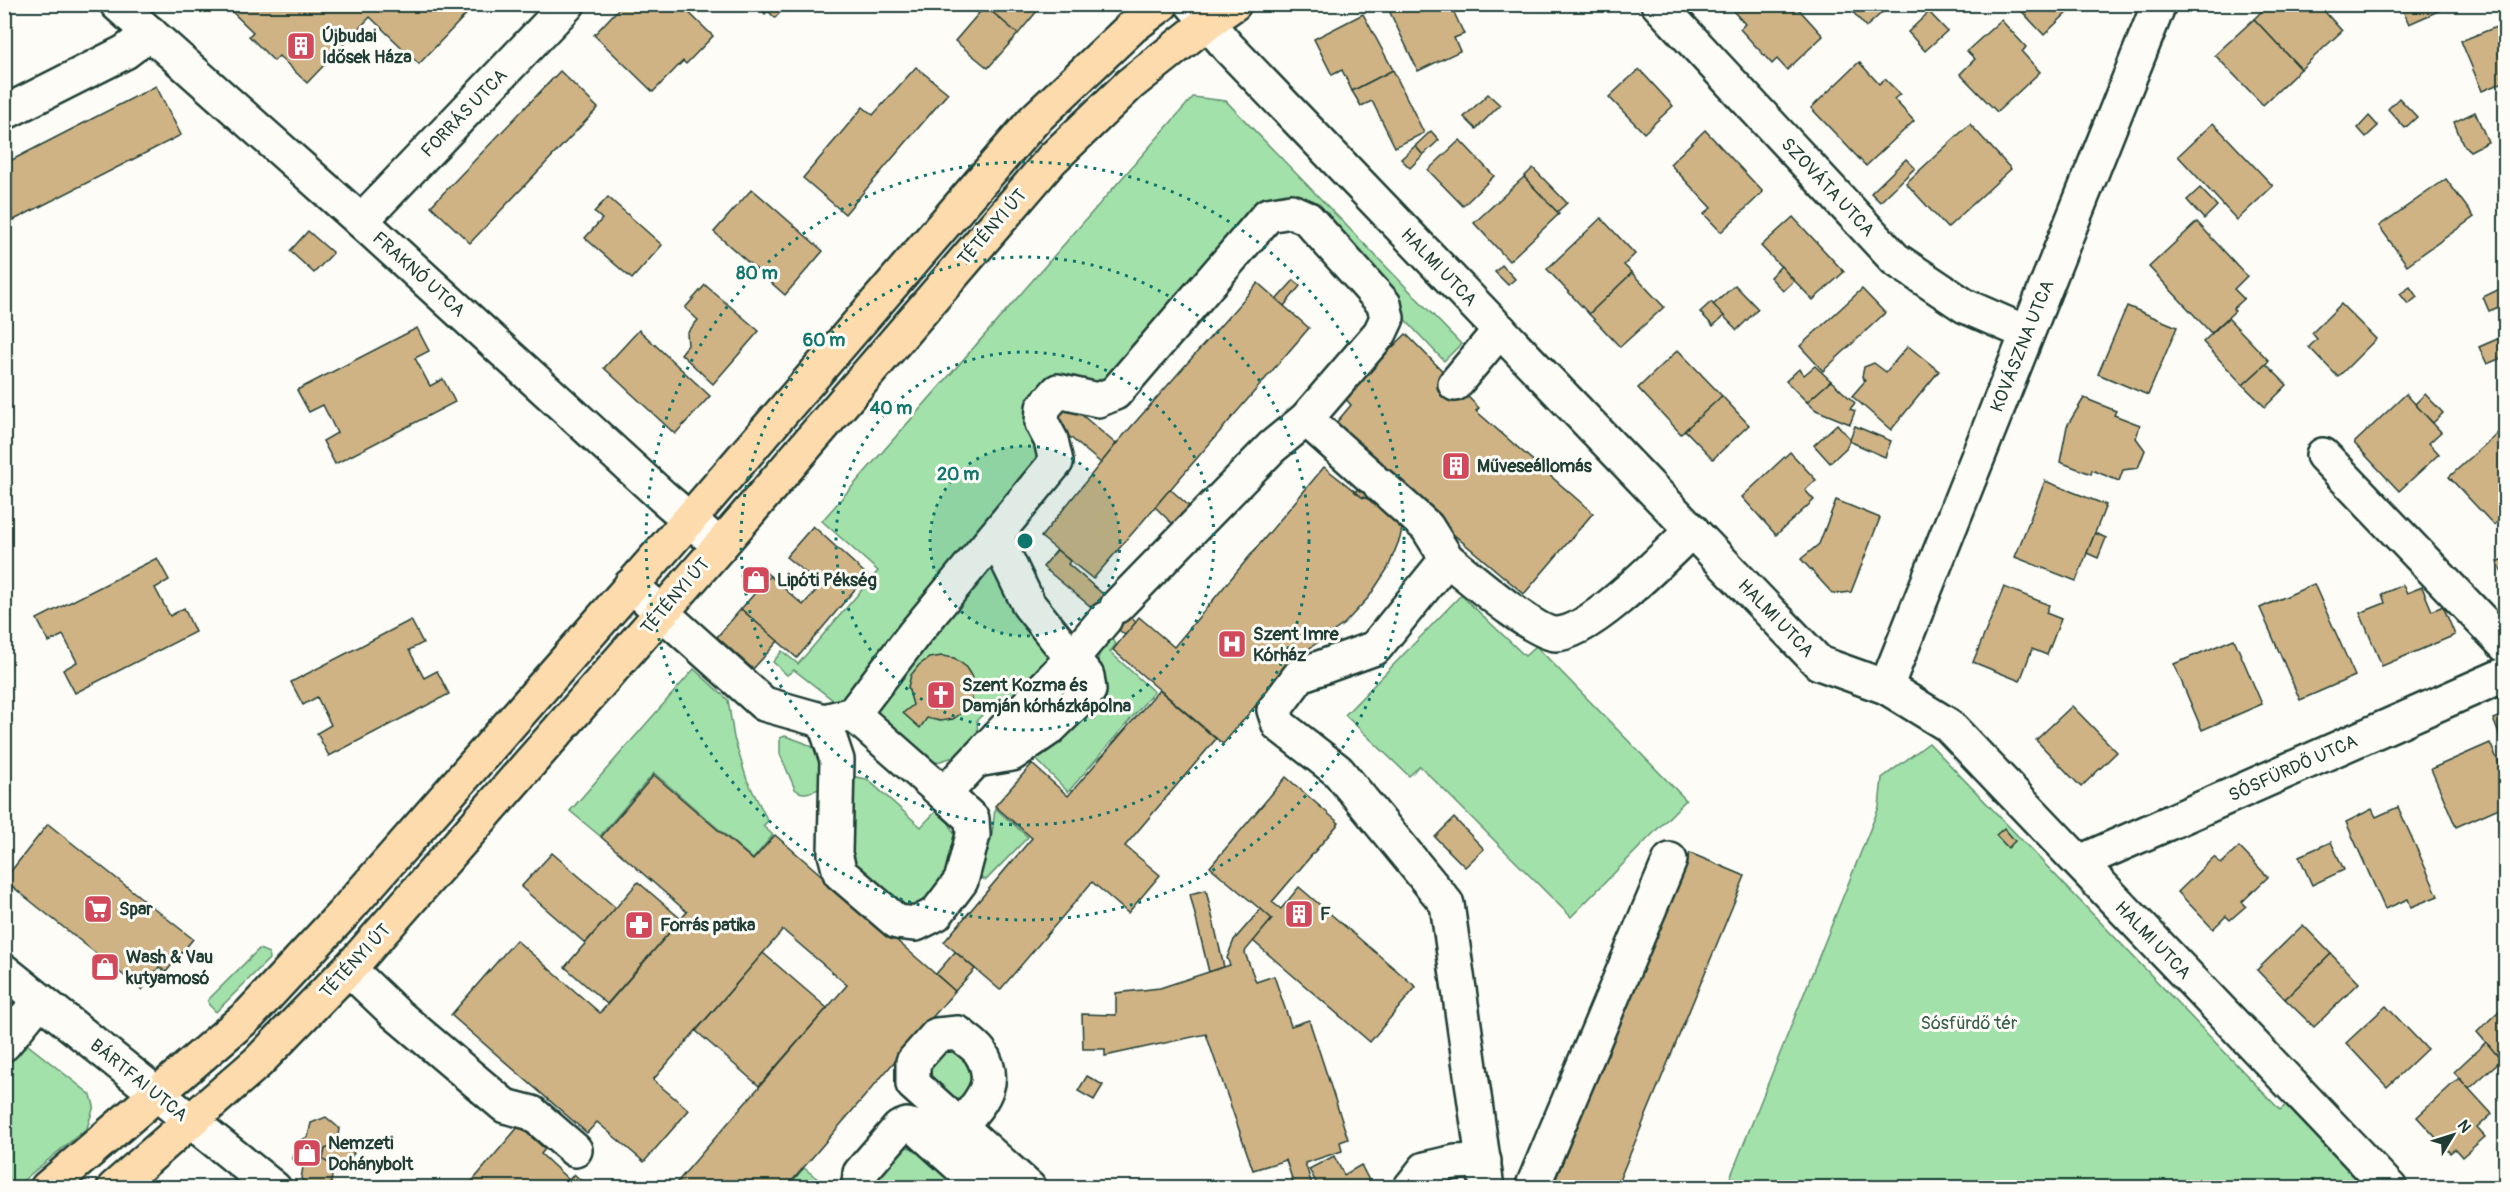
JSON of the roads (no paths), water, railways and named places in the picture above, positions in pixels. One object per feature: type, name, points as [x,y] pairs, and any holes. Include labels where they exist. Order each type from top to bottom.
[{"type":"main road","points":[[47,1188],[250,1014],[344,913],[689,520],[1027,128],[1073,80],[1124,34],[1162,4]]},
{"type":"main road","name":"TÉTÉNYI ÚT","points":[[114,1188],[258,1062],[349,969],[442,866],[720,546],[1052,159],[1200,13],[1234,4]]},
{"type":"street","name":"FRAKNÓ UTCA","points":[[117,4],[720,546]]},
{"type":"street","name":"FORRÁS UTCA","points":[[361,221],[568,4]]},
{"type":"street","name":"SZOVÁTA UTCA","points":[[1658,4],[1895,259],[1965,306],[2027,333]]},
{"type":"street","name":"KOVÁSZNA UTCA","points":[[1886,687],[2159,4]]},
{"type":"street","name":"HALMI UTCA","points":[[1200,13],[1228,47],[1819,663],[1886,687],[1948,725],[2390,1188]]},
{"type":"street","points":[[4,113],[126,52],[150,33]]},
{"type":"street","points":[[631,585],[764,704],[838,718],[944,794],[972,819],[973,835],[961,881],[936,914],[916,924],[897,922],[840,873],[835,854],[838,718],[914,634],[1056,462],[1051,440],[1042,423],[1043,408],[1058,391],[1098,400],[1116,393],[1268,215],[1291,211],[1307,218],[1384,304],[1387,318],[1380,333],[1306,419],[1272,447],[1111,612],[1072,658]]},
{"type":"street","points":[[1455,384],[1500,330]]},
{"type":"street","points":[[1306,419],[1427,527],[1447,559],[1536,628],[1555,635],[1574,630],[1597,616],[1692,530]]},
{"type":"street","points":[[2323,455],[2505,646]]},
{"type":"street","points":[[944,794],[977,760],[1012,754],[1050,728],[1089,690],[1087,676],[1029,605],[996,537]]},
{"type":"street","points":[[1410,1188],[1425,1169],[1455,1162],[1485,1174],[1447,904],[1338,771],[1279,724],[1274,710],[1300,675],[1374,648],[1447,559]]},
{"type":"street","name":"SÓSFÜRDŐ UTCA","points":[[2080,862],[2505,674]]},
{"type":"street","points":[[1532,1188],[1670,860]]},
{"type":"street","points":[[349,969],[395,1013],[505,1106],[532,1113],[575,1150]]},
{"type":"street","name":"BÁRTFAI UTCA","points":[[4,972],[274,1188]]},
{"type":"street","points":[[4,1044],[40,1000]]},
{"type":"street","points":[[861,1188],[860,1173],[899,1128],[907,1125],[916,1127],[984,1188]]},
{"type":"street","points":[[960,1126],[1029,1188]]},
{"type":"place","name":"Újbudai Idősek Háza","points":[[301,46]]},
{"type":"place","name":"Műveseállomás","points":[[1456,466]]},
{"type":"place","name":"Lipóti Pékség","points":[[756,580]]},
{"type":"place","name":"Szent Imre Kórház","points":[[1232,644]]},
{"type":"place","name":"Szent Kozma és Damján kórházkápolna","points":[[941,695]]},
{"type":"place","name":"Spar","points":[[98,909]]},
{"type":"place","name":"F","points":[[1299,914]]},
{"type":"place","name":"Forrás patika","points":[[639,925]]},
{"type":"place","name":"Wash & Vau kutyamosó","points":[[105,967]]},
{"type":"place","name":"Nemzeti Dohánybolt","points":[[307,1153]]},
{"type":"park label","name":"Sósfürdő tér","points":[[1969,1023]]}]
